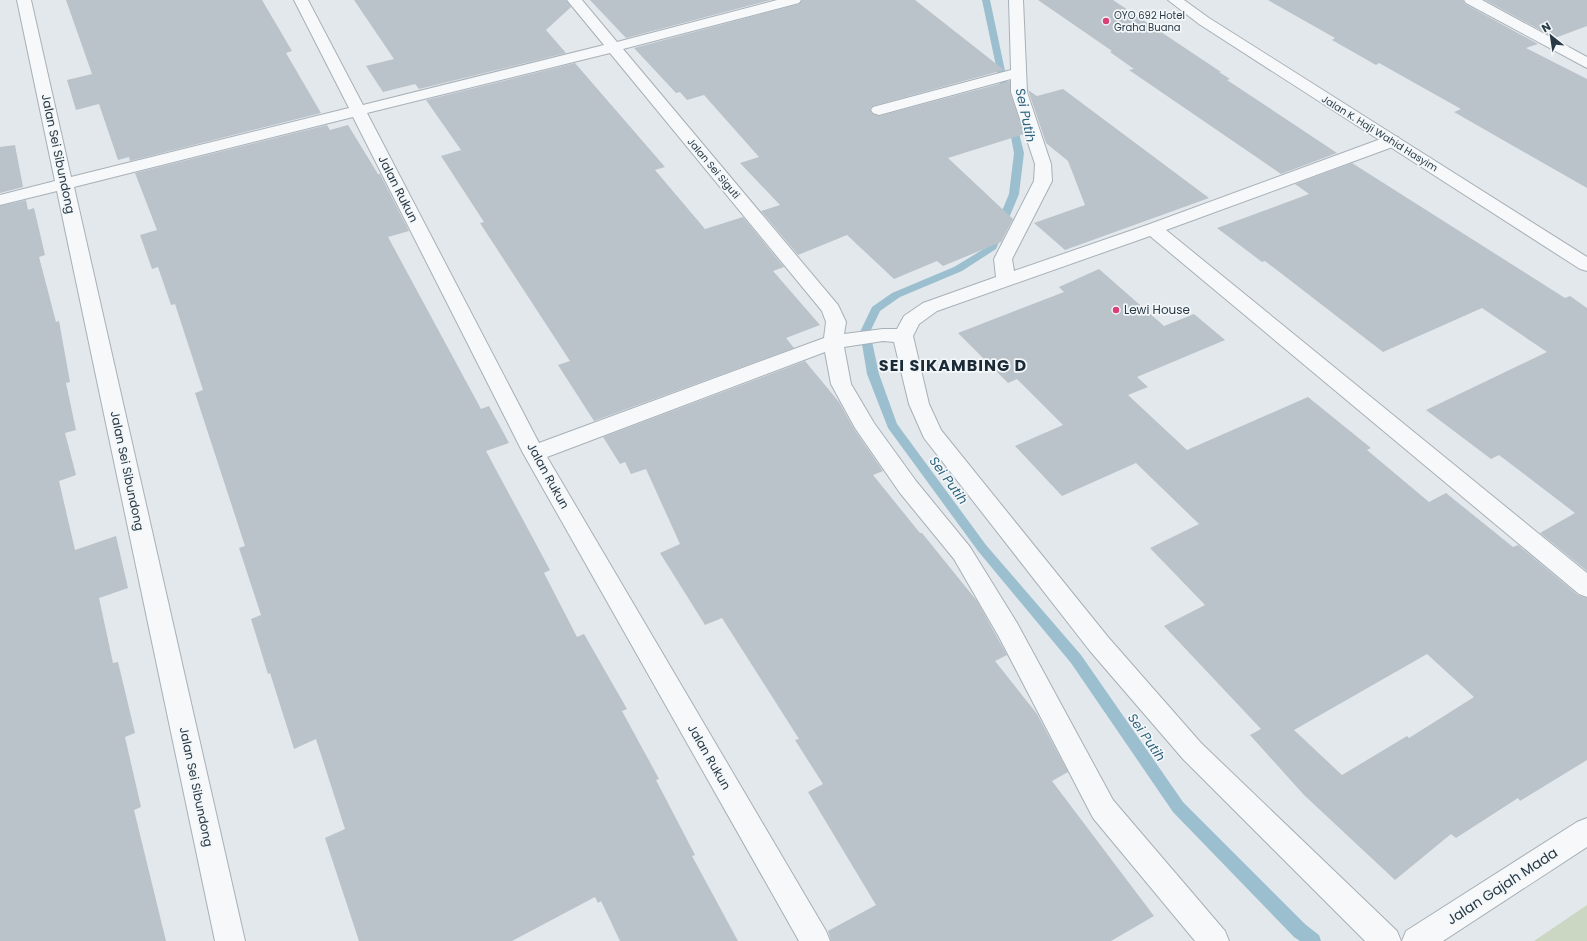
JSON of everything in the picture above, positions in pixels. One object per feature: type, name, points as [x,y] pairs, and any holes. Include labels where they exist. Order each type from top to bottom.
[{"type":"street","name":"Jalan Sei Sibundong","points":[[24,0],[230,941]]},
{"type":"street","name":"Jalan Rukun","points":[[301,0],[534,454],[815,941]]},
{"type":"street","name":"Jalan Sei Siguti","points":[[574,0],[830,309],[842,340],[841,384],[866,428],[908,487],[962,553],[1008,630],[1103,809],[1214,941]]},
{"type":"street","points":[[0,200],[614,47],[794,0]]},
{"type":"street","points":[[1006,279],[1003,259],[1043,181],[1043,164],[1019,92],[1016,72],[1016,0]]},
{"type":"street","name":"Jalan K. Haji Wahid Hasyim","points":[[1175,0],[1204,21],[1587,265]]},
{"type":"street","points":[[1471,0],[1587,63]]},
{"type":"street","points":[[879,110],[1016,72]]},
{"type":"street","points":[[534,454],[842,340],[893,336],[930,307],[1006,279],[1153,229],[1392,141]]},
{"type":"street","points":[[1153,229],[1587,587]]},
{"type":"street","points":[[893,336],[919,404],[932,433],[1099,644],[1192,751],[1386,941]]},
{"type":"street","name":"Jalan Gajah Mada","points":[[1416,941],[1587,831]]},
{"type":"green space","points":[[1587,905],[1587,941],[1534,941]]},
{"type":"building","points":[[66,0],[262,0],[292,51],[286,53],[321,113],[130,161],[129,157],[118,160],[99,104],[76,110],[67,80],[92,74]]},
{"type":"building","points":[[354,0],[566,0],[571,7],[546,30],[566,53],[419,89],[415,84],[383,92],[366,66],[394,59]]},
{"type":"building","points":[[590,0],[771,0],[626,38]]},
{"type":"building","points":[[802,0],[915,0],[1004,70],[873,106],[870,109],[873,114],[879,116],[1010,81],[1010,92],[1024,134],[948,158],[1013,219],[1001,242],[943,266],[937,261],[894,279],[847,235],[798,255],[761,211],[780,205],[740,163],[759,157],[704,95],[687,100],[680,92],[676,93],[634,48],[799,4]]},
{"type":"building","points":[[1038,0],[1113,0],[1230,79],[1227,80],[1337,153],[1281,174],[1129,70],[1134,69],[1110,52],[1112,51]]},
{"type":"building","points":[[1268,0],[1463,0],[1465,4],[1538,44],[1526,48],[1587,79],[1587,188],[1454,112],[1461,109],[1379,63],[1376,65],[1332,40],[1335,38]]},
{"type":"building","points":[[1485,0],[1587,0],[1587,26],[1555,38]]},
{"type":"building","points":[[575,63],[665,167],[655,170],[705,229],[743,217],[784,267],[773,271],[820,325],[786,338],[794,348],[594,421],[558,365],[570,361],[480,223],[484,222],[441,156],[461,150],[426,100]]},
{"type":"building","points":[[1063,89],[1209,198],[1065,250],[1034,223],[1085,205],[1068,161],[1046,143],[1028,90],[1037,96]]},
{"type":"building","points":[[327,125],[330,130],[348,125],[378,174],[380,174],[409,231],[388,237],[481,409],[489,406],[509,443],[486,451],[550,570],[544,573],[577,637],[584,634],[627,709],[622,711],[659,779],[656,780],[695,855],[692,856],[738,941],[620,941],[601,901],[598,903],[595,897],[512,941],[359,941],[325,838],[345,829],[316,739],[294,749],[270,673],[268,674],[251,619],[261,615],[239,548],[245,546],[195,393],[203,390],[175,304],[171,305],[158,267],[152,269],[140,235],[157,230],[135,173]]},
{"type":"building","points":[[15,145],[23,187],[0,193],[0,147]]},
{"type":"building","points":[[1352,163],[1565,298],[1570,296],[1587,308],[1587,571],[1540,533],[1575,513],[1499,455],[1491,459],[1426,410],[1547,352],[1482,308],[1383,352],[1265,261],[1262,262],[1217,228],[1309,194],[1295,184]]},
{"type":"building","points":[[26,200],[28,210],[34,208],[45,255],[39,257],[56,322],[59,321],[70,382],[66,383],[76,430],[65,433],[76,475],[59,481],[75,550],[116,536],[128,588],[99,598],[113,663],[118,662],[135,733],[125,737],[141,807],[134,810],[166,941],[0,941],[0,206]]},
{"type":"building","points":[[1099,269],[1164,326],[1194,314],[1225,340],[1137,377],[1148,387],[1128,395],[1187,450],[1308,397],[1371,448],[1367,450],[1429,502],[1446,493],[1513,547],[1518,545],[1578,595],[1587,598],[1587,760],[1520,801],[1518,798],[1456,838],[1451,834],[1395,880],[1304,795],[1250,735],[1261,729],[1164,626],[1205,605],[1150,548],[1199,524],[1136,463],[1062,496],[1015,446],[1063,425],[1017,379],[1008,383],[958,333],[1064,292],[1059,287]],"holes":[[[1427,654],[1474,697],[1409,738],[1407,736],[1342,775],[1294,730]]]},
{"type":"building","points":[[805,361],[839,402],[854,429],[883,471],[873,475],[977,601],[1007,655],[995,661],[1037,714],[1068,772],[1052,781],[1154,916],[1111,941],[831,941],[828,931],[876,905],[808,792],[823,784],[795,740],[799,739],[722,618],[705,625],[660,553],[680,544],[646,469],[631,474],[625,462],[620,464],[603,437]]},
{"type":"waterway","name":"Sei Putih","points":[[986,0],[1007,99]]},
{"type":"waterway","name":"Sei Putih","points":[[1012,121],[1019,153],[1014,194],[991,249],[958,269],[896,295],[876,309],[865,332],[873,374],[892,425],[982,548],[1076,659],[1178,807],[1300,931],[1313,941]]},
{"type":"place","name":"OYO 692 Hotel Graha Buana","points":[[1106,21]]},
{"type":"place","name":"Lewi House","points":[[1116,310]]},
{"type":"district","name":"SEI SIKAMBING D","points":[[953,365]]}]
